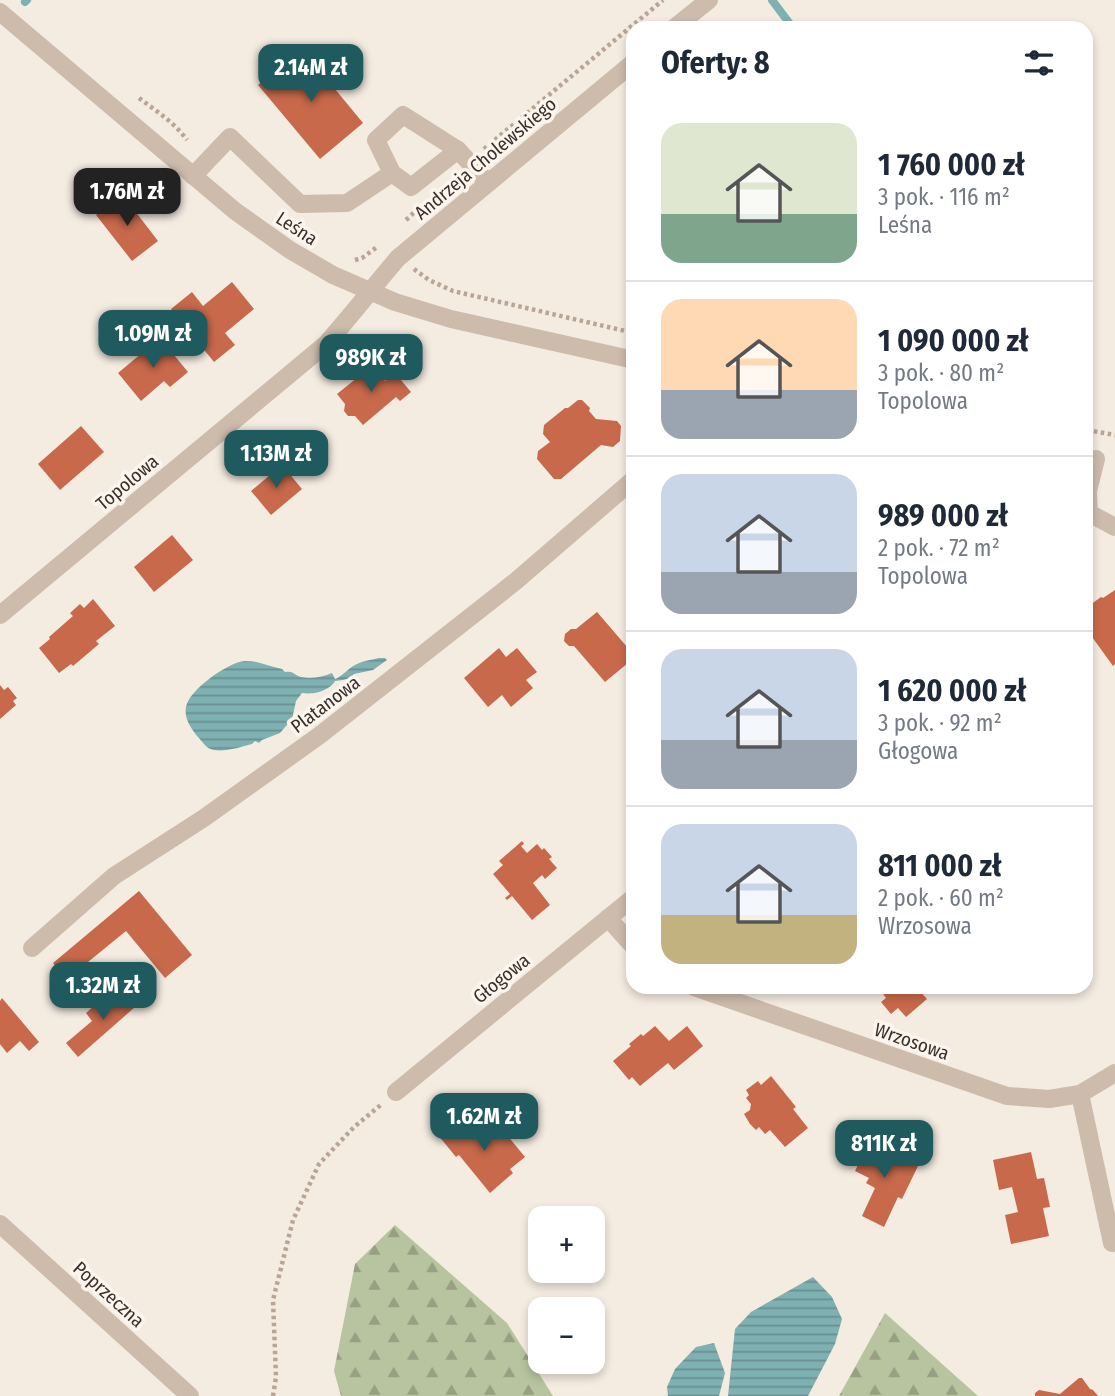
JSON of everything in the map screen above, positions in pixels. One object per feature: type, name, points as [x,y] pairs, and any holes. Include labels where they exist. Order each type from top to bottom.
[{"type":"street","points":[[683,21],[709,0]]},
{"type":"street","name":"Leśna","points":[[0,12],[235,211],[290,250],[333,275],[395,302],[451,320],[626,358]]},
{"type":"street","name":"Andrzeja Cholewskiego","points":[[369,291],[398,258],[626,69]]},
{"type":"street","points":[[463,156],[411,187],[392,173],[376,140],[403,115],[463,156],[488,183]]},
{"type":"street","points":[[193,176],[230,137],[300,204],[347,203],[392,173]]},
{"type":"street","name":"Topolowa","points":[[0,615],[326,344],[369,291]]},
{"type":"street","points":[[1093,458],[1115,462]]},
{"type":"street","name":"Platanowa","points":[[32,948],[114,876],[204,818],[320,735],[516,581],[626,486]]},
{"type":"street","points":[[1093,516],[1115,527]]},
{"type":"street","name":"Głogowa","points":[[396,1092],[626,903]]},
{"type":"street","points":[[608,918],[626,938]]},
{"type":"street","name":"Wrzosowa","points":[[714,994],[1007,1096],[1049,1100],[1080,1094],[1115,1073]]},
{"type":"street","points":[[1080,1094],[1112,1243]]},
{"type":"street","name":"Poprzeczna","points":[[0,1224],[190,1396]]},
{"type":"path","points":[[636,21],[663,0]]},
{"type":"path","points":[[463,156],[626,29]]},
{"type":"path","points":[[399,227],[429,199]]},
{"type":"path","points":[[422,275],[453,291],[626,331]]},
{"type":"path","points":[[1093,431],[1115,435]]},
{"type":"path","points":[[273,1396],[276,1377],[273,1300],[293,1220],[319,1164],[354,1127],[396,1092]]},
{"type":"green space","points":[[395,1225],[507,1323],[528,1356],[528,1374],[539,1374],[553,1396],[341,1396],[334,1371],[355,1264]]},
{"type":"green space","points":[[885,1313],[978,1396],[839,1396]]},
{"type":"water","points":[[379,658],[387,660],[373,670],[335,681],[321,692],[302,693],[296,701],[292,719],[280,733],[259,743],[255,741],[228,750],[211,749],[198,737],[187,719],[186,707],[194,693],[210,678],[237,663],[249,661],[305,678],[332,673],[335,679],[358,664]]},
{"type":"water","points":[[813,1277],[832,1297],[842,1319],[835,1344],[808,1396],[728,1396],[735,1329],[751,1312]]},
{"type":"water","points":[[714,1343],[725,1373],[719,1396],[668,1396],[667,1387],[675,1369],[696,1347]]},
{"type":"building","points":[[302,49],[363,123],[320,159],[258,85]]},
{"type":"building","points":[[122,194],[158,241],[132,261],[96,215]]},
{"type":"building","points":[[232,282],[254,309],[225,333],[235,345],[214,362],[171,309],[192,292],[203,306]]},
{"type":"building","points":[[160,338],[188,372],[170,387],[164,381],[141,401],[118,373]]},
{"type":"building","points":[[373,365],[385,381],[395,373],[411,392],[400,401],[396,397],[363,425],[355,416],[348,416],[344,411],[345,404],[337,394]]},
{"type":"building","points":[[578,400],[582,400],[590,408],[589,411],[596,419],[617,421],[621,426],[620,441],[613,447],[601,445],[561,479],[554,479],[537,459],[538,451],[550,442],[543,434],[544,425]]},
{"type":"building","points":[[81,426],[104,452],[60,490],[38,464]]},
{"type":"building","points":[[282,465],[302,489],[271,515],[251,491]]},
{"type":"building","points":[[172,535],[193,560],[154,592],[134,567]]},
{"type":"building","points":[[1115,590],[1113,666],[1093,638],[1093,603]]},
{"type":"building","points":[[93,599],[115,626],[96,641],[99,644],[73,666],[71,664],[59,673],[39,648],[73,616],[70,613],[80,604],[84,608]]},
{"type":"building","points":[[597,612],[626,646],[626,665],[605,682],[574,646],[569,646],[564,641],[565,634],[576,629]]},
{"type":"building","points":[[499,648],[506,657],[517,648],[537,672],[526,680],[533,688],[511,707],[502,695],[488,707],[464,678]]},
{"type":"building","points":[[0,685],[4,690],[8,687],[17,698],[13,701],[16,705],[0,719]]},
{"type":"building","points":[[522,841],[524,844],[521,846],[527,853],[537,844],[542,850],[544,848],[557,868],[545,879],[542,875],[533,883],[550,905],[532,920],[512,896],[507,900],[505,898],[510,894],[493,874],[503,865],[499,861]]},
{"type":"building","points":[[139,891],[192,955],[165,978],[126,931],[66,980],[53,963]]},
{"type":"building","points":[[132,987],[143,1000],[78,1057],[66,1043],[92,1021],[86,1013],[95,1005],[102,1013]]},
{"type":"building","points":[[883,994],[923,994],[927,999],[906,1017],[898,1008],[891,1014],[881,1002],[886,998]]},
{"type":"building","points":[[2,998],[39,1042],[29,1051],[20,1041],[7,1053],[0,1044]]},
{"type":"building","points":[[655,1026],[669,1041],[687,1026],[703,1046],[674,1070],[668,1063],[640,1086],[632,1077],[629,1080],[613,1061],[641,1034],[643,1036]]},
{"type":"building","points":[[771,1076],[796,1107],[793,1109],[808,1128],[785,1147],[770,1130],[765,1134],[759,1127],[756,1130],[744,1114],[750,1110],[751,1104],[746,1098],[749,1095],[746,1090],[758,1081],[761,1085]]},
{"type":"building","points":[[459,1118],[477,1139],[497,1123],[525,1157],[510,1169],[513,1173],[490,1193],[459,1155],[456,1157],[438,1135]]},
{"type":"building","points":[[871,1138],[888,1147],[886,1151],[918,1166],[902,1199],[898,1197],[884,1227],[862,1216],[875,1188],[866,1183],[869,1178],[855,1171]]},
{"type":"building","points":[[1031,1152],[1037,1179],[1044,1178],[1047,1192],[1050,1207],[1043,1208],[1049,1236],[1011,1244],[1005,1215],[1018,1212],[1012,1187],[999,1190],[993,1160]]},
{"type":"building","points":[[1079,1378],[1098,1396],[1035,1396],[1039,1390],[1060,1394]]},
{"type":"waterway","points":[[772,0],[788,21]]}]
